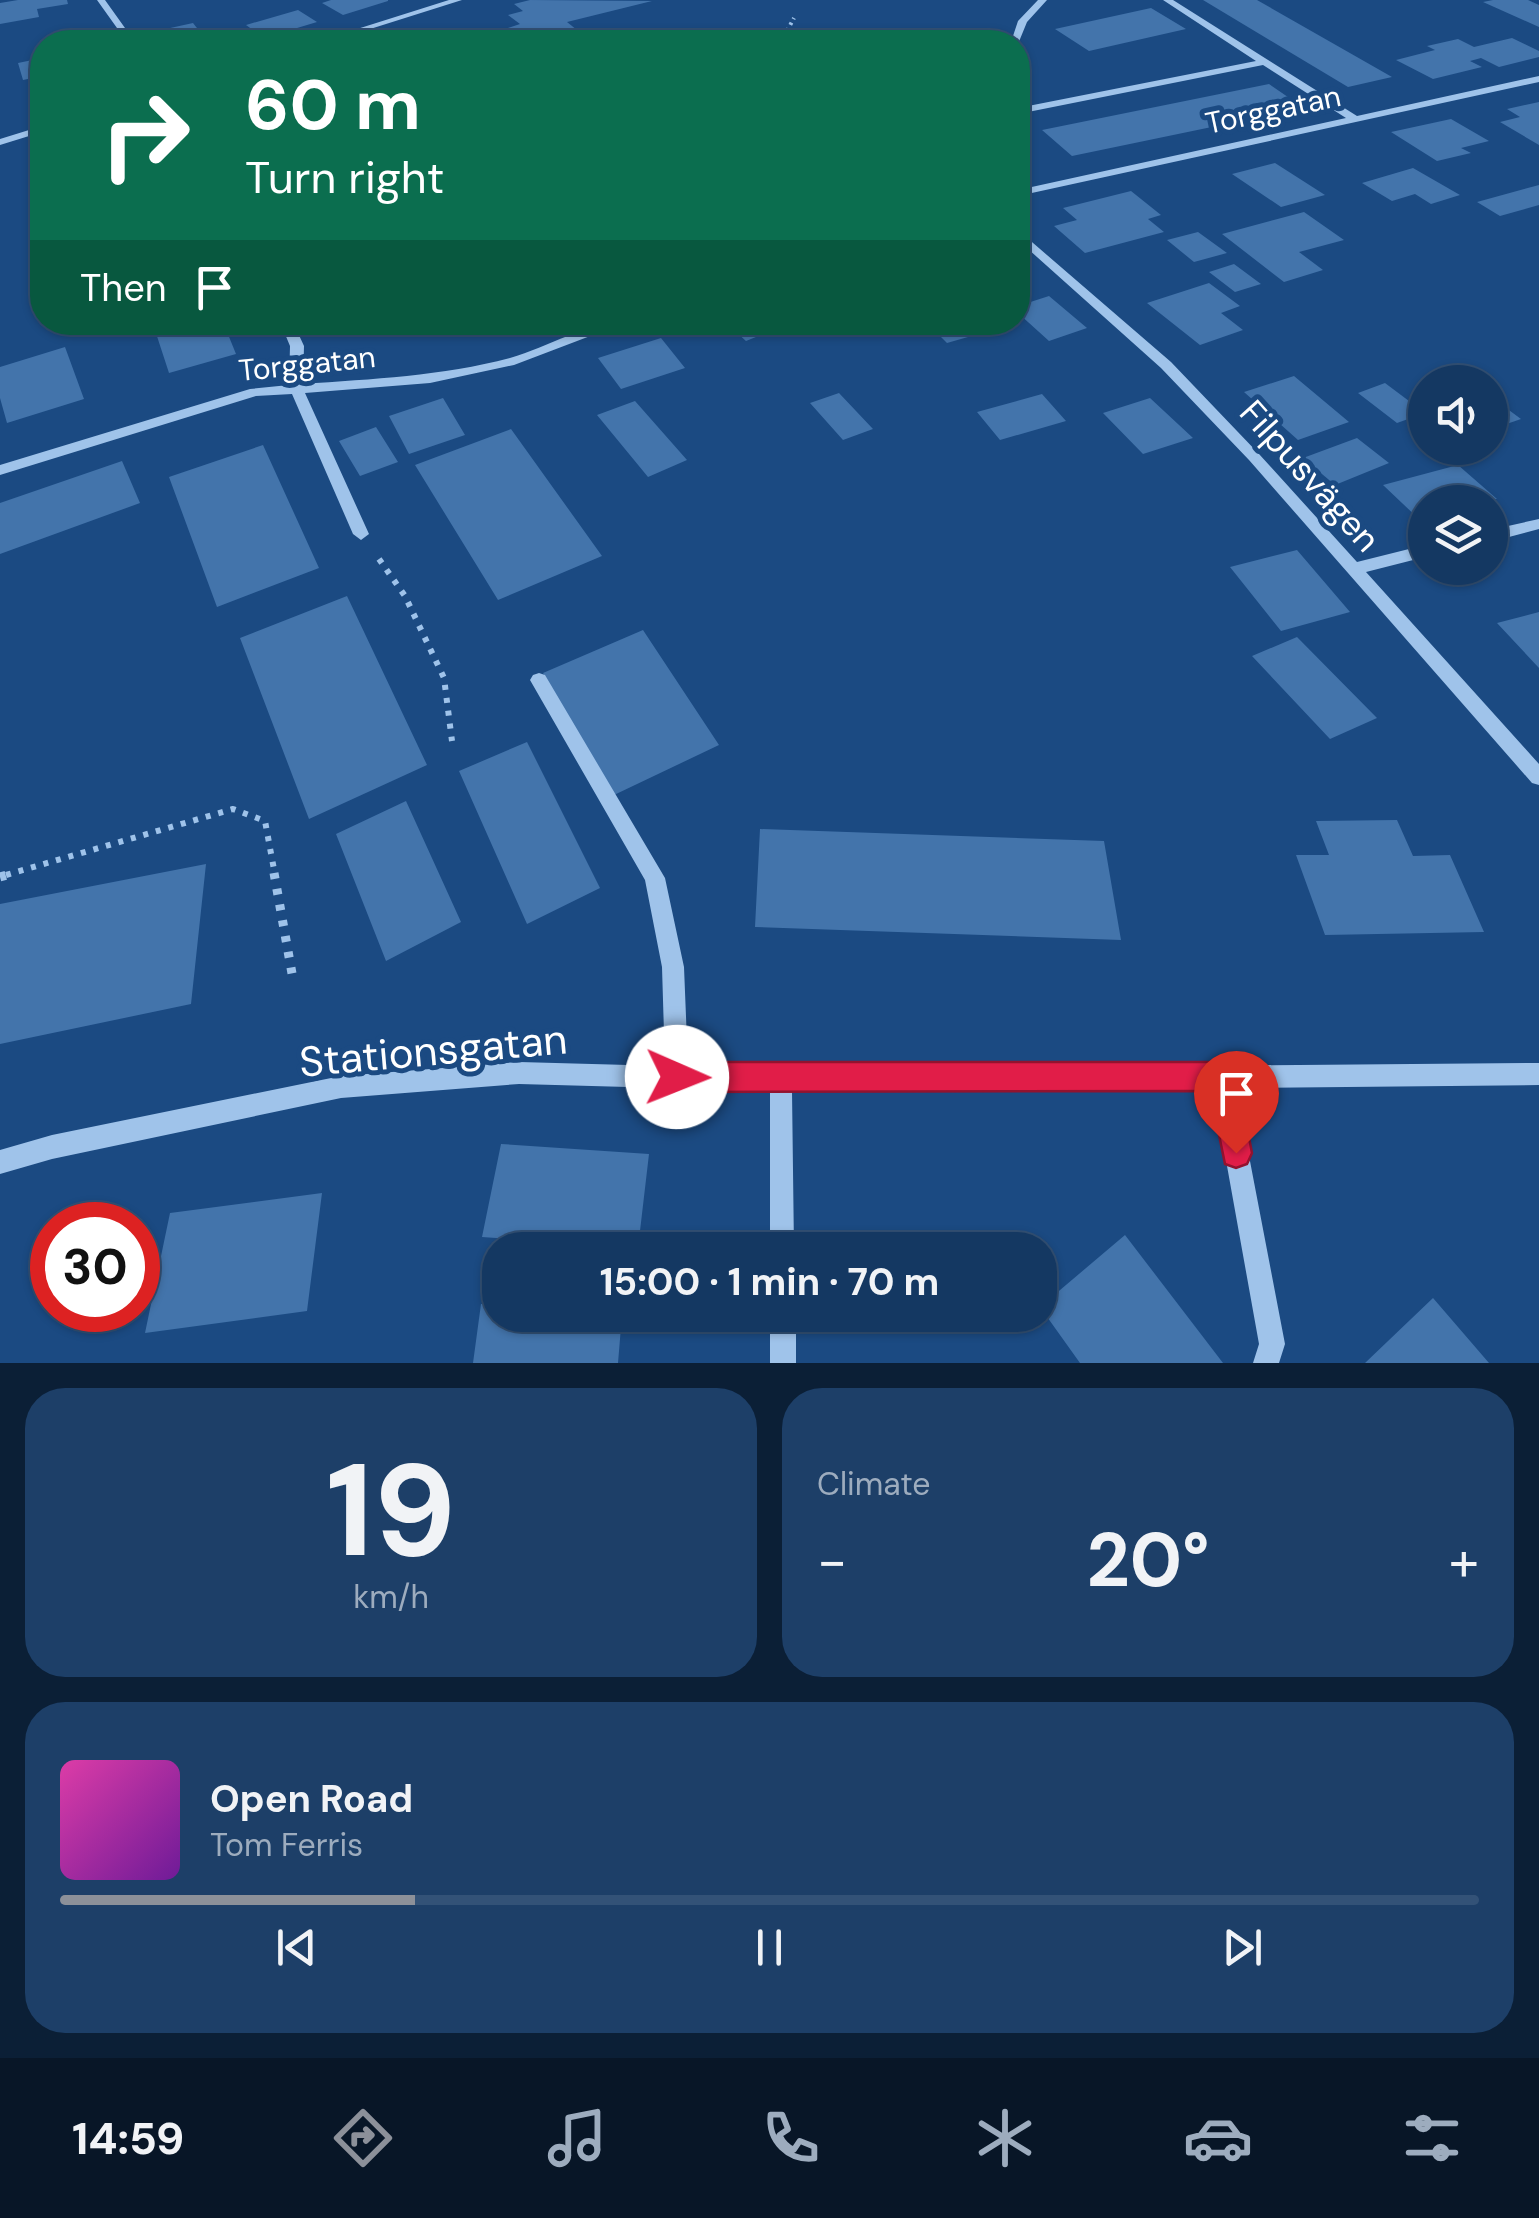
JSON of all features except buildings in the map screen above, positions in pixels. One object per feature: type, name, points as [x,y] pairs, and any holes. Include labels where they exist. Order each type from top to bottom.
[{"type":"street","points":[[101,0],[122,30]]},
{"type":"street","points":[[360,30],[458,0]]},
{"type":"street","points":[[1019,30],[1023,20],[1043,0]]},
{"type":"street","points":[[1167,0],[1356,120]]},
{"type":"street","points":[[1030,109],[1264,62]]},
{"type":"street","name":"Torggatan","points":[[1030,190],[1539,79]]},
{"type":"street","points":[[0,142],[30,133]]},
{"type":"street","name":"Filpusvägen","points":[[1030,245],[1166,365],[1539,777]]},
{"type":"street","points":[[292,335],[297,346],[296,387],[360,534]]},
{"type":"street","name":"Torggatan","points":[[0,470],[255,392],[430,379],[514,361],[585,335]]},
{"type":"street","points":[[1508,532],[1539,524]]},
{"type":"street","points":[[1354,569],[1408,556]]},
{"type":"street","points":[[539,680],[655,878],[673,966],[677,1077]]},
{"type":"street","name":"Stationsgatan","points":[[0,1162],[342,1087],[519,1073],[781,1080],[1539,1074]]},
{"type":"street","points":[[1222,1076],[1272,1344],[1266,1363]]},
{"type":"street","points":[[781,1080],[782,1232]]},
{"type":"street","points":[[783,1332],[783,1363]]},
{"type":"path","points":[[788,30],[794,18]]},
{"type":"path","points":[[360,534],[405,596],[444,678],[452,741]]},
{"type":"path","points":[[0,877],[233,809],[265,820],[293,979]]},
{"type":"route","points":[[677,1077],[781,1080],[1222,1076],[1236,1153]]}]
